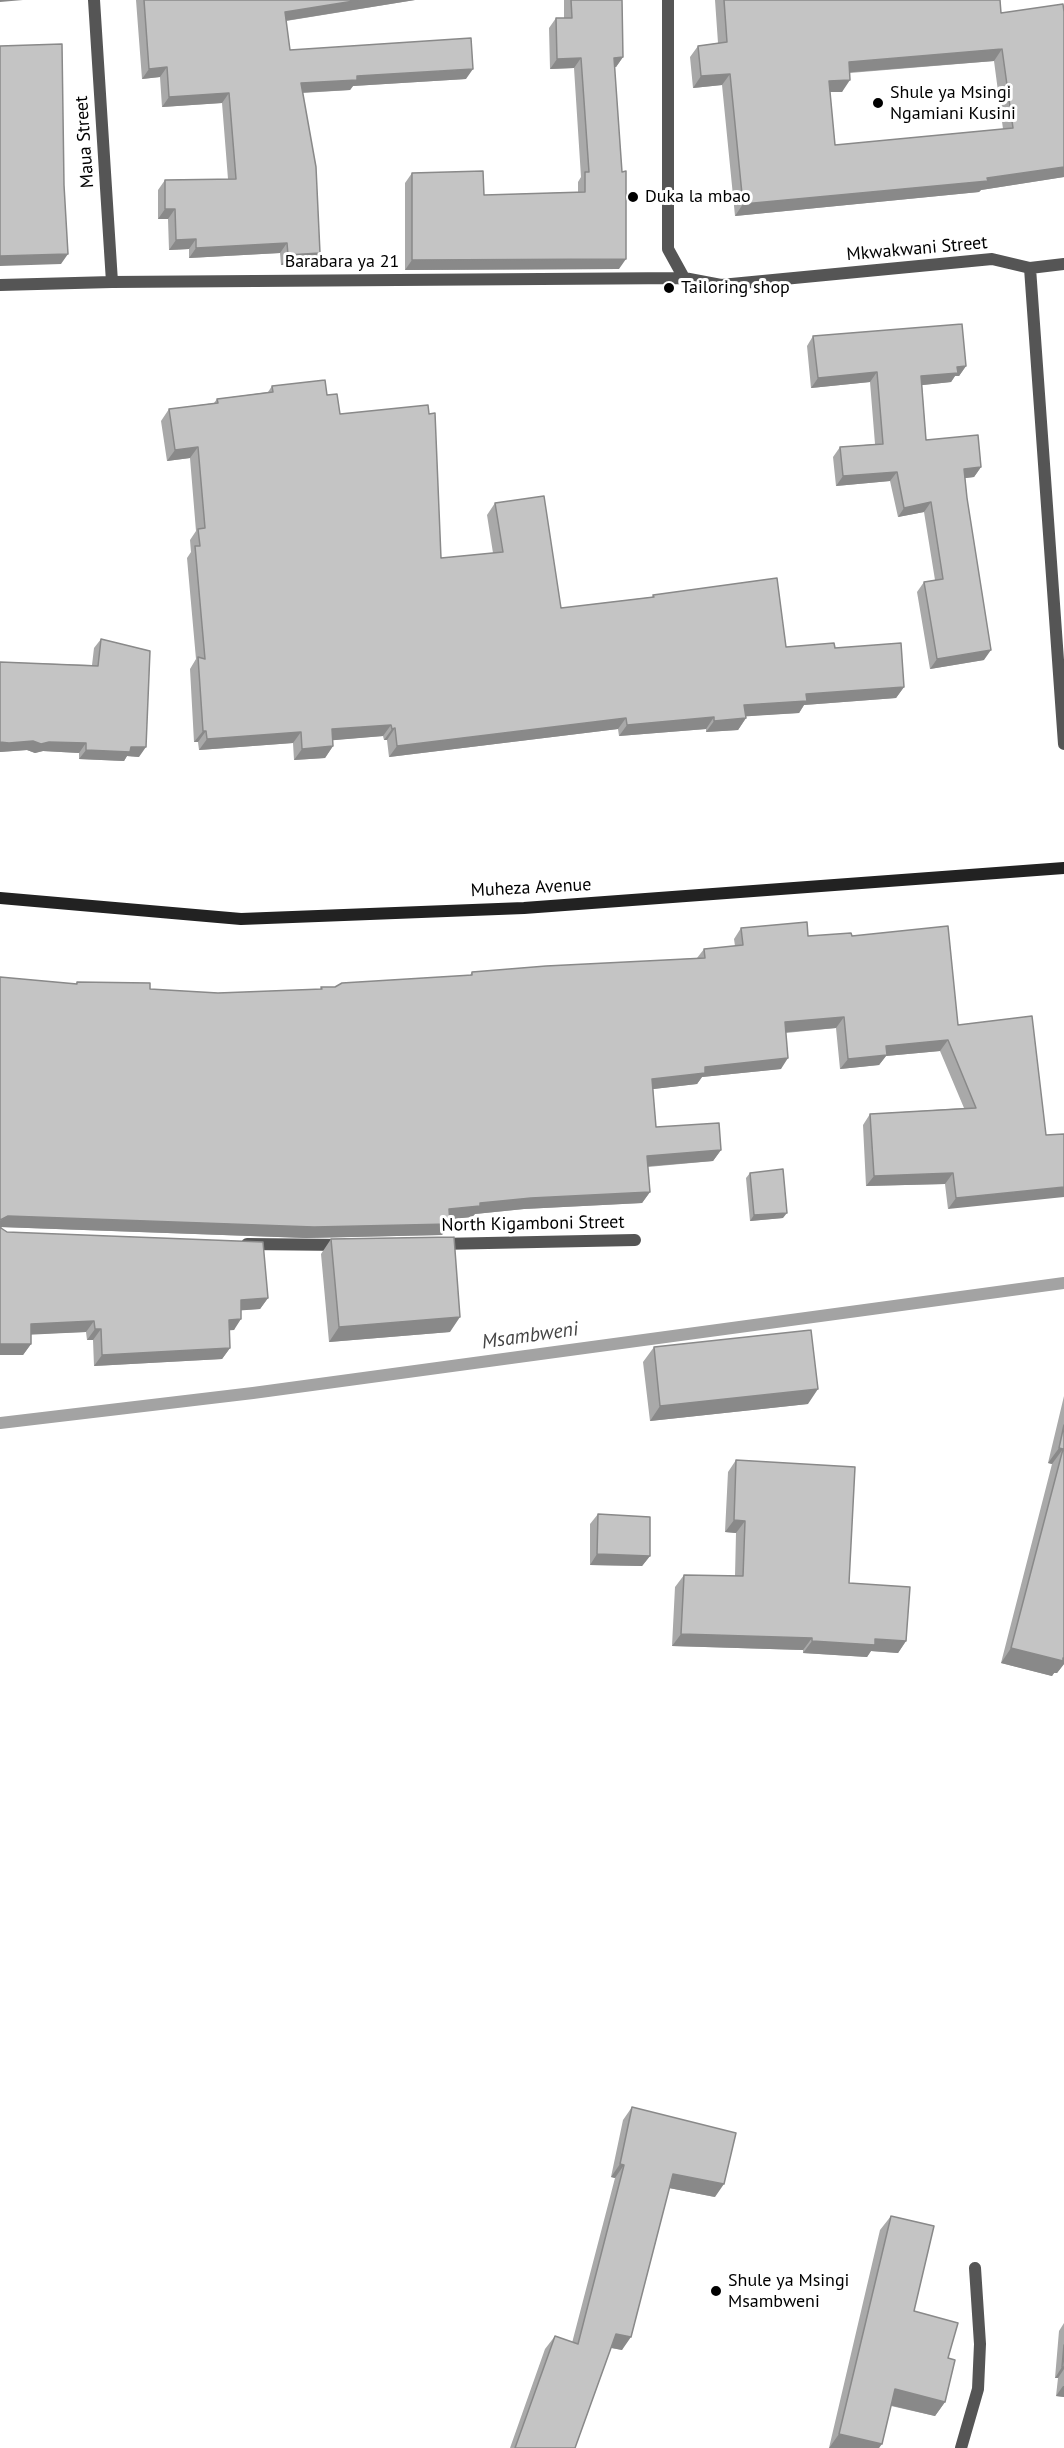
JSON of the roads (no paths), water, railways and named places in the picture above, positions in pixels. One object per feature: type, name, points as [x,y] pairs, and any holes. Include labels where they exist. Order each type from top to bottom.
[{"type":"street","name":"Maua Street","points":[[94,0],[112,282]]},
{"type":"street","points":[[668,0],[668,249],[684,278]]},
{"type":"street","name":"Mkwakwani Street","points":[[684,278],[721,285],[992,259],[1030,268]]},
{"type":"street","points":[[1064,264],[1030,268],[1059,585],[1064,744]]},
{"type":"street","name":"Barabara ya 21","points":[[0,285],[112,282],[684,278]]},
{"type":"street","name":"Muheza Avenue","points":[[0,898],[241,919],[524,908],[1064,868]]},
{"type":"street","name":"North Kigamboni Street","points":[[424,1244],[635,1240]]},
{"type":"street","points":[[236,1243],[353,1245]]},
{"type":"street","points":[[961,2448],[978,2389],[980,2344],[975,2268]]},
{"type":"waterway","name":"Msambweni","points":[[0,1423],[253,1393],[1064,1283]]},
{"type":"place","name":"Shule ya Msingi Ngamiani Kusini","points":[[878,103]]},
{"type":"place","name":"Duka la mbao","points":[[633,197]]},
{"type":"place","name":"Tailoring shop","points":[[669,288]]},
{"type":"place","name":"Shule ya Msingi Msambweni","points":[[716,2291]]}]
